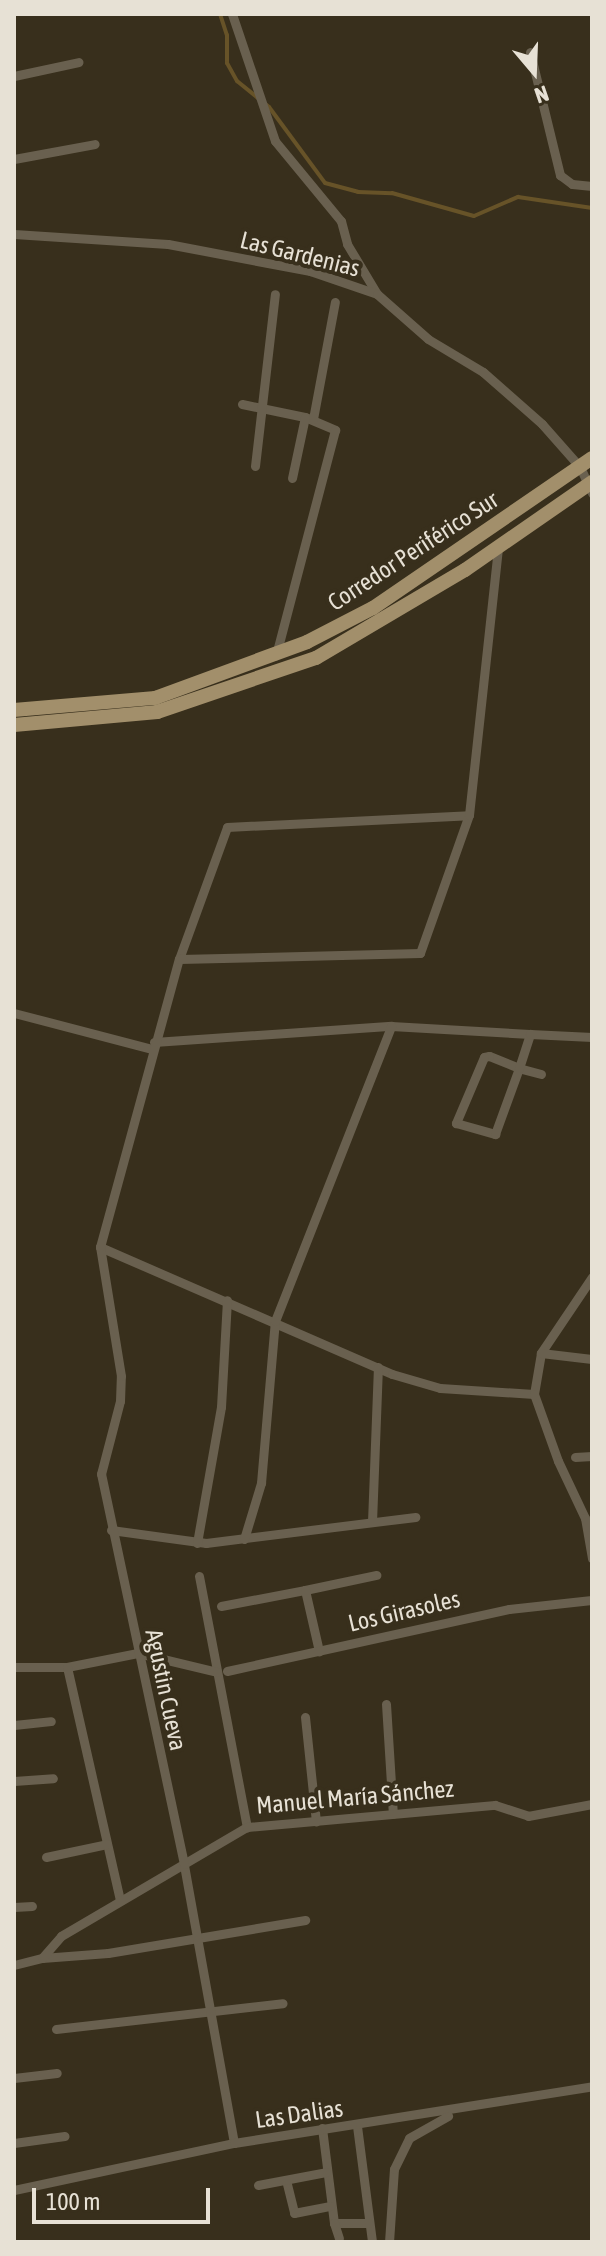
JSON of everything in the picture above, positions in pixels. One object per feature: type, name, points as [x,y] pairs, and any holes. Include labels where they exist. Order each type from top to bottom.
[{"type":"main road","name":"Corredor Periférico Sur","points":[[14,710],[155,698],[276,655],[373,608],[586,462]]},
{"type":"main road","name":"Corredor Periférico Sur","points":[[14,725],[157,712],[240,688],[316,658],[385,622],[590,487]]},
{"type":"street","points":[[233,14],[275,141],[341,221],[347,244],[377,294]]},
{"type":"street","points":[[530,52],[560,175],[572,184],[592,186]]},
{"type":"street","points":[[14,76],[79,62]]},
{"type":"street","points":[[14,159],[95,144]]},
{"type":"street","name":"Las Gardenias","points":[[14,234],[168,244],[310,271],[377,294],[428,339],[483,372],[586,462],[590,487]]},
{"type":"street","points":[[255,466],[275,294]]},
{"type":"street","points":[[292,478],[335,302]]},
{"type":"street","points":[[242,404],[263,406],[330,424],[335,437],[276,655]]},
{"type":"street","points":[[179,959],[420,953],[469,815],[498,547]]},
{"type":"street","points":[[469,815],[227,827],[179,959],[100,1247],[378,1367],[440,1388],[534,1394]]},
{"type":"street","points":[[14,1013],[153,1046],[391,1026],[592,1037]]},
{"type":"street","points":[[244,1539],[261,1483],[275,1321],[391,1026]]},
{"type":"street","points":[[530,1034],[519,1068],[495,1134],[456,1123],[480,1060],[489,1056],[519,1068],[541,1074]]},
{"type":"street","name":"Agustin Cueva","points":[[100,1247],[121,1376],[101,1474],[184,1864],[234,2143]]},
{"type":"street","points":[[592,1277],[541,1353],[534,1394],[558,1461],[585,1518],[592,1558]]},
{"type":"street","points":[[197,1543],[221,1407],[227,1300]]},
{"type":"street","points":[[541,1353],[592,1359]]},
{"type":"street","points":[[372,1522],[378,1367]]},
{"type":"street","points":[[575,1457],[592,1456]]},
{"type":"street","points":[[111,1530],[197,1543],[415,1517]]},
{"type":"street","points":[[221,1606],[376,1575]]},
{"type":"street","points":[[199,1576],[222,1672],[247,1827]]},
{"type":"street","points":[[305,1590],[319,1651]]},
{"type":"street","name":"Los Girasoles","points":[[222,1672],[509,1609],[592,1600]]},
{"type":"street","points":[[14,1667],[67,1667],[138,1653],[222,1672]]},
{"type":"street","points":[[67,1667],[120,1900]]},
{"type":"street","points":[[386,1704],[393,1814]]},
{"type":"street","points":[[305,1717],[316,1821]]},
{"type":"street","points":[[14,1725],[51,1721]]},
{"type":"street","points":[[14,1781],[53,1778]]},
{"type":"street","name":"Manuel María Sánchez","points":[[42,1958],[61,1936],[247,1827],[495,1805],[528,1816],[592,1804]]},
{"type":"street","points":[[46,1857],[107,1844]]},
{"type":"street","points":[[14,1907],[32,1906]]},
{"type":"street","points":[[14,1965],[42,1958],[198,1940],[305,1920]]},
{"type":"street","points":[[56,2029],[283,2003]]},
{"type":"street","points":[[14,2078],[57,2073]]},
{"type":"street","name":"Las Dalias","points":[[14,2190],[234,2143],[322,2128],[357,2126],[592,2086]]},
{"type":"street","points":[[389,2242],[394,2169],[409,2138],[432,2121],[478,2106]]},
{"type":"street","points":[[357,2126],[372,2242]]},
{"type":"street","points":[[322,2128],[330,2206],[339,2238]]},
{"type":"street","points":[[14,2143],[65,2136]]},
{"type":"street","points":[[258,2185],[326,2172]]},
{"type":"street","points":[[286,2180],[294,2213],[330,2206]]},
{"type":"street","points":[[334,2223],[362,2219],[368,2223]]},
{"type":"waterway","points":[[220,14],[227,35],[227,63],[237,81],[269,107],[325,183],[358,192],[392,193],[474,216],[518,197],[592,208]]}]
